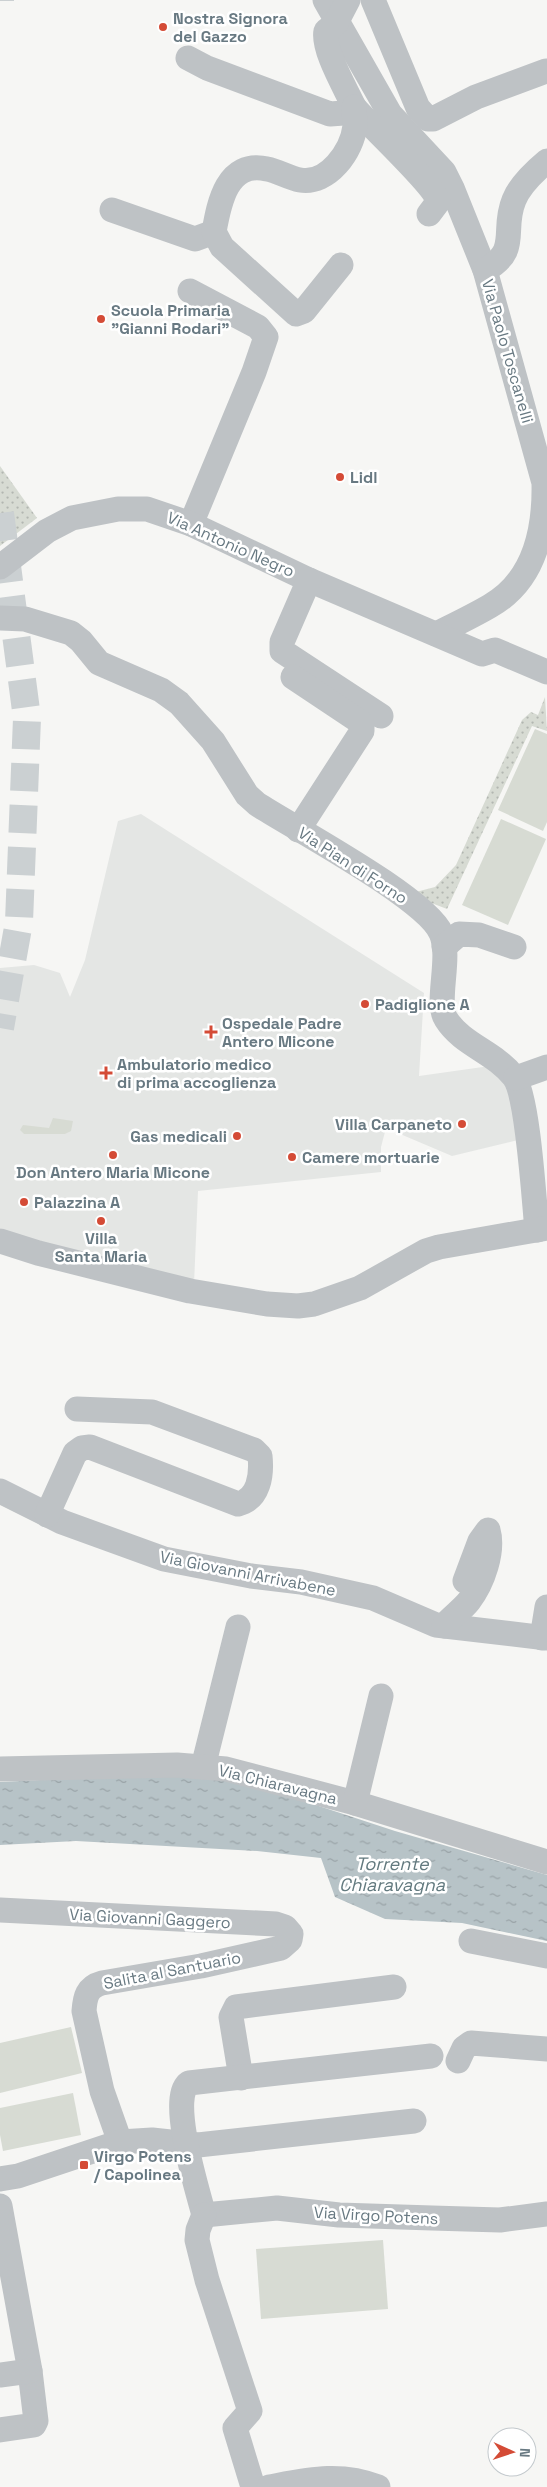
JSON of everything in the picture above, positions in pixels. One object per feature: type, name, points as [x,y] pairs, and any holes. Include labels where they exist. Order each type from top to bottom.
[{"type":"street","points":[[373,0],[418,108],[424,117],[431,120],[476,97],[546,71]]},
{"type":"street","points":[[335,7],[325,39],[354,107],[355,126],[350,143],[338,161],[324,175],[308,180],[262,168],[239,172],[224,189],[214,232],[222,247],[296,314],[304,311],[341,265]]},
{"type":"street","name":"Via Paolo Toscanelli","points":[[335,7],[390,114],[444,172],[485,270],[544,483],[544,513],[535,553],[530,566],[513,587],[492,606],[436,634]]},
{"type":"street","points":[[188,58],[207,68],[330,114],[344,113],[354,107]]},
{"type":"street","points":[[354,107],[428,183],[438,202],[429,214]]},
{"type":"street","points":[[485,270],[497,264],[504,254],[512,207],[516,195],[531,176],[547,161]]},
{"type":"street","points":[[112,210],[195,238],[214,232]]},
{"type":"street","points":[[190,291],[258,328],[266,337],[244,397],[191,524]]},
{"type":"street","name":"Via Antonio Negro","points":[[0,567],[47,530],[72,518],[118,509],[147,509],[191,524],[310,580],[436,634]]},
{"type":"street","points":[[310,580],[282,642],[282,651],[381,716]]},
{"type":"street","name":"Via Pian di Forno","points":[[0,618],[25,619],[71,633],[81,641],[99,663],[161,690],[179,703],[213,741],[248,795],[256,804],[389,886],[431,918],[441,933],[444,947],[444,1017],[456,1033],[497,1059],[516,1078],[524,1106],[542,1229]]},
{"type":"street","points":[[436,634],[482,654],[495,650],[547,672]]},
{"type":"street","points":[[294,677],[362,724],[362,730],[298,830]]},
{"type":"street","points":[[444,947],[459,934],[479,935],[514,947]]},
{"type":"street","points":[[516,1078],[547,1067]]},
{"type":"street","points":[[0,1241],[38,1253],[190,1291],[268,1304],[298,1306],[314,1304],[360,1288],[426,1251],[439,1246],[542,1229]]},
{"type":"street","points":[[47,1515],[75,1453],[82,1448],[90,1448],[238,1504],[248,1501],[253,1496],[261,1471],[260,1456],[254,1450],[166,1416],[142,1410],[77,1409]]},
{"type":"street","name":"Via Giovanni Arrivabene","points":[[0,1491],[47,1515],[164,1559],[251,1576],[301,1582],[364,1596],[436,1625],[544,1638]]},
{"type":"street","points":[[444,1626],[468,1602],[480,1584],[491,1541],[488,1530],[480,1541],[465,1581]]},
{"type":"street","points":[[544,1638],[547,1607]]},
{"type":"street","points":[[204,1767],[238,1627]]},
{"type":"street","points":[[354,1803],[381,1696]]},
{"type":"street","name":"Via Chiaravagna","points":[[0,1769],[177,1765],[234,1771],[354,1803],[547,1862]]},
{"type":"street","name":"Via Giovanni Gaggero","points":[[0,1910],[276,1924],[285,1927],[291,1934],[290,1940]]},
{"type":"street","name":"Salita al Santuario","points":[[120,2142],[102,2090],[84,2010],[85,1998],[89,1990],[102,1983],[200,1966],[281,1948],[290,1940]]},
{"type":"street","points":[[471,1941],[547,1956]]},
{"type":"street","points":[[241,2078],[231,2017],[236,2006],[394,1987]]},
{"type":"street","points":[[458,2061],[464,2048],[471,2043],[547,2049]]},
{"type":"street","points":[[253,2487],[235,2428],[250,2411],[206,2280],[197,2240],[198,2230],[204,2215],[186,2144],[181,2094],[185,2086],[431,2056]]},
{"type":"street","points":[[0,2179],[18,2176],[120,2142],[152,2140],[186,2144],[234,2142],[414,2121]]},
{"type":"street","points":[[0,2206],[9,2315],[30,2371],[36,2421],[34,2425],[0,2430]]},
{"type":"street","name":"Via Virgo Potens","points":[[204,2215],[277,2208],[339,2215],[402,2218],[500,2220],[547,2214]]},
{"type":"street","points":[[0,2375],[30,2371]]},
{"type":"street","points":[[268,2487],[322,2478],[357,2479],[378,2487]]},
{"type":"shaded area","points":[[0,466],[37,518],[0,546]]},
{"type":"shaded area","points":[[545,697],[547,731],[532,726],[447,909],[408,894],[435,887],[456,865],[522,720],[531,712],[538,715]]},
{"type":"shaded area","points":[[535,729],[547,734],[547,822],[543,831],[498,810]]},
{"type":"shaded area","name":"Ospedale Padre Antero Micone","points":[[141,814],[424,993],[419,1076],[497,1065],[512,1101],[518,1140],[452,1156],[386,1128],[381,1147],[381,1172],[198,1191],[194,1284],[5,1234],[0,1228],[0,968],[34,965],[60,973],[70,997],[85,960],[118,821]]},
{"type":"shaded area","points":[[501,819],[546,839],[508,925],[462,905]]},
{"type":"shaded area","points":[[53,1118],[73,1121],[71,1131],[65,1134],[24,1134],[20,1130],[23,1125],[49,1128]]},
{"type":"shaded area","points":[[71,2027],[82,2073],[0,2093],[0,2043]]},
{"type":"shaded area","points":[[73,2093],[81,2135],[3,2151],[0,2135],[0,2108]]},
{"type":"shaded area","points":[[383,2240],[388,2309],[261,2319],[256,2249]]},
{"type":"water","name":"Torrente Chiaravagna","points":[[122,1776],[205,1777],[264,1788],[395,1831],[547,1875],[547,1941],[462,1923],[385,1919],[335,1897],[321,1858],[257,1851],[76,1841],[0,1845],[0,1782]]},
{"type":"tunnel","points":[[0,513],[27,718],[19,922],[0,1028]]},
{"type":"place","name":"Nostra Signora del Gazzo","points":[[163,27]]},
{"type":"place","name":"Scuola Primaria \"Gianni Rodari\"","points":[[101,319]]},
{"type":"place","name":"Lidl","points":[[340,477]]},
{"type":"place","name":"Padiglione A","points":[[365,1004]]},
{"type":"place","name":"Ospedale Padre Antero Micone","points":[[211,1032]]},
{"type":"place","name":"Ambulatorio medico di prima accoglienza","points":[[106,1073]]},
{"type":"place","name":"Villa Carpaneto","points":[[462,1124]]},
{"type":"place","name":"Gas medicali","points":[[237,1136]]},
{"type":"place","name":"Don Antero Maria Micone","points":[[113,1155]]},
{"type":"place","name":"Camere mortuarie","points":[[292,1157]]},
{"type":"place","name":"Palazzina A","points":[[24,1202]]},
{"type":"place","name":"Villa Santa Maria","points":[[101,1221]]},
{"type":"place","name":"Virgo Potens / Capolinea","points":[[84,2165]]}]
